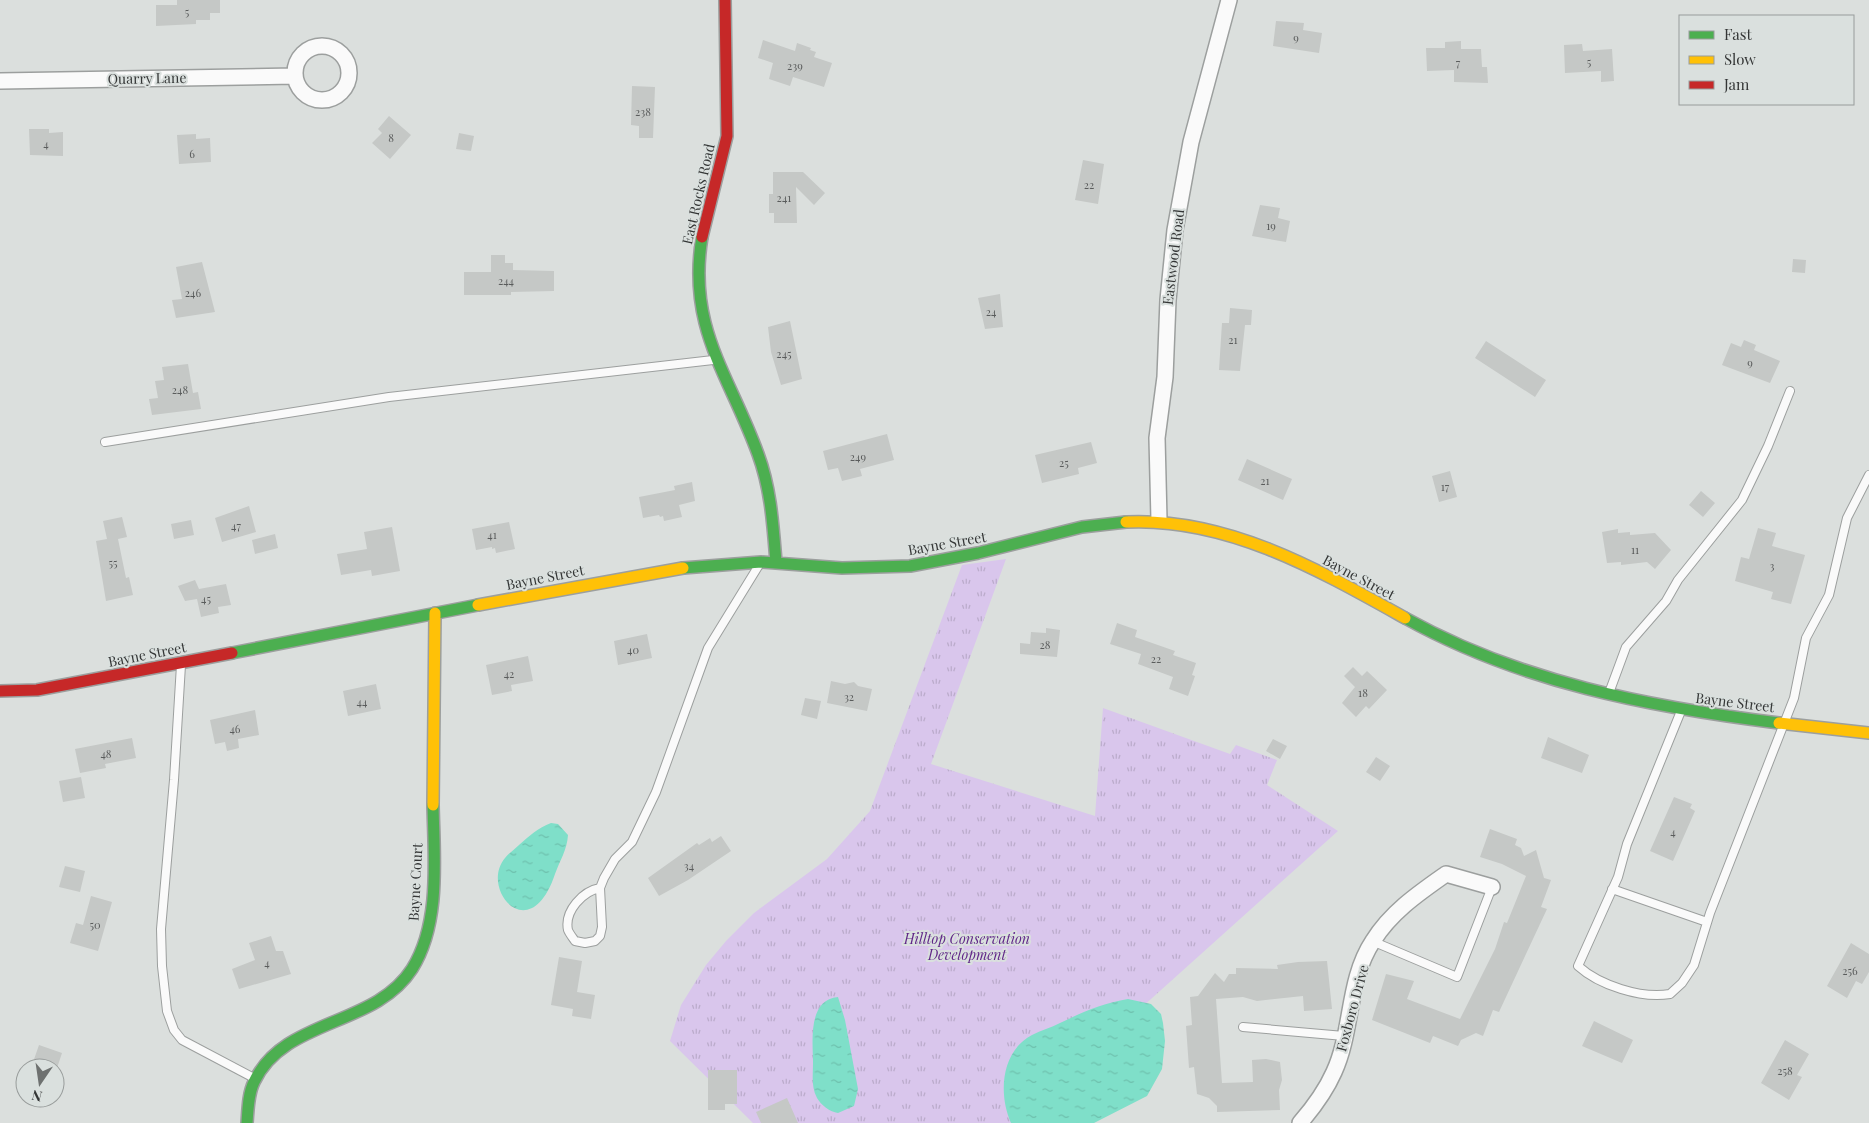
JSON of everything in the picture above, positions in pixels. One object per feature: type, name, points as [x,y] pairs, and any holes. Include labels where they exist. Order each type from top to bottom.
[{"type":"street","name":"East Rocks Road","points":[[725,0],[727,134],[723,158],[701,235],[697,278],[699,300],[708,342],[756,450],[765,476],[773,517],[776,562]]},
{"type":"street","name":"Eastwood Road","points":[[1159,520],[1157,438],[1165,377],[1168,300],[1175,230],[1191,142],[1229,0]]},
{"type":"street","name":"Quarry Lane","points":[[0,80],[295,76]]},
{"type":"street","name":"Bayne Street","points":[[0,691],[37,690],[650,572],[776,562],[838,568],[910,566],[962,557],[1103,523],[1142,519],[1159,520],[1216,532],[1312,569],[1355,590],[1412,624],[1490,659],[1529,672],[1682,710],[1869,733]]},
{"type":"street","name":"Bayne Court","points":[[246,1123],[250,1098],[256,1079],[263,1066],[293,1040],[369,1006],[400,982],[410,970],[426,936],[432,872],[435,613]]},
{"type":"street","name":"Foxboro Drive","points":[[1300,1123],[1335,1072],[1358,974],[1372,941],[1388,921],[1413,896],[1446,874],[1492,887]]},
{"type":"lane","points":[[105,442],[389,397],[715,360]]},
{"type":"lane","points":[[1609,693],[1626,646],[1666,601],[1678,580],[1742,500],[1768,446],[1790,391]]},
{"type":"lane","points":[[1682,710],[1612,889],[1578,966],[1585,972],[1629,992],[1656,996],[1670,994],[1682,983],[1694,965],[1707,922],[1794,698],[1806,638],[1829,595],[1848,518],[1869,475]]},
{"type":"lane","points":[[600,888],[592,889],[581,897],[573,907],[568,920],[568,930],[575,941],[585,943],[595,941],[600,936],[602,927],[600,888],[614,859],[632,842],[656,792],[708,648],[760,563]]},
{"type":"lane","points":[[181,663],[174,780],[161,930],[162,966],[167,1011],[174,1030],[182,1040],[256,1079]]},
{"type":"lane","points":[[1372,941],[1457,977],[1492,887]]},
{"type":"lane","points":[[1612,889],[1707,922]]},
{"type":"lane","points":[[1243,1026],[1344,1036]]},
{"type":"green space","name":"Hilltop Conservation Development","points":[[1006,559],[931,764],[1095,816],[1103,708],[1230,754],[1236,745],[1277,760],[1267,785],[1338,831],[1013,1123],[753,1123],[670,1041],[681,1005],[706,965],[726,941],[754,913],[827,859],[870,811],[962,565]]},
{"type":"water","points":[[551,823],[558,824],[568,835],[565,850],[545,896],[533,908],[521,910],[511,906],[503,896],[498,884],[499,871],[505,858],[534,832]]},
{"type":"water","points":[[838,997],[845,1020],[858,1089],[854,1106],[838,1113],[823,1106],[815,1094],[813,1081],[813,1034],[816,1014],[821,1006],[828,1000]]},
{"type":"water","points":[[1128,999],[1151,1004],[1161,1014],[1163,1023],[1165,1041],[1162,1069],[1147,1096],[1094,1123],[1011,1123],[1004,1099],[1005,1074],[1008,1062],[1022,1042],[1035,1033],[1102,1005]]},
{"type":"building","points":[[177,0],[220,0],[220,13],[210,13],[210,20],[196,20],[196,24],[156,26],[156,5],[177,5]]},
{"type":"building","points":[[1276,21],[1304,23],[1303,30],[1322,33],[1319,53],[1273,46]]},
{"type":"building","points":[[763,40],[795,51],[797,43],[816,52],[814,57],[832,63],[824,87],[793,77],[790,86],[769,79],[773,63],[758,58]]},
{"type":"building","points":[[1461,41],[1461,49],[1481,49],[1482,67],[1487,67],[1488,83],[1454,82],[1454,70],[1427,71],[1426,48],[1445,48],[1445,42]]},
{"type":"building","points":[[1582,44],[1583,51],[1612,49],[1614,81],[1601,82],[1601,71],[1565,73],[1564,45]]},
{"type":"building","points":[[632,86],[655,87],[653,138],[639,138],[639,126],[631,125]]},
{"type":"building","points":[[389,116],[411,135],[390,159],[372,143],[382,133],[378,129]]},
{"type":"building","points":[[29,129],[49,129],[49,133],[63,132],[63,156],[30,155]]},
{"type":"building","points":[[459,133],[474,136],[471,151],[456,149]]},
{"type":"building","points":[[196,134],[196,139],[210,138],[211,162],[179,164],[177,135]]},
{"type":"building","points":[[1083,160],[1104,164],[1098,204],[1075,200]]},
{"type":"building","points":[[773,172],[803,172],[825,193],[814,205],[796,187],[797,223],[774,223],[774,213],[769,213],[769,194],[773,194]]},
{"type":"building","points":[[1260,205],[1280,208],[1278,218],[1290,221],[1286,242],[1252,236]]},
{"type":"building","points":[[491,255],[505,255],[505,263],[513,263],[513,270],[554,271],[554,291],[511,292],[511,295],[464,295],[464,272],[491,272]]},
{"type":"building","points":[[1793,259],[1806,260],[1805,273],[1792,272]]},
{"type":"building","points":[[202,262],[215,312],[176,318],[172,300],[182,299],[176,267]]},
{"type":"building","points":[[1000,294],[1003,327],[985,329],[978,298]]},
{"type":"building","points":[[1230,308],[1252,310],[1251,325],[1245,325],[1240,371],[1219,370],[1222,323],[1229,323]]},
{"type":"building","points":[[790,321],[802,379],[781,385],[771,352],[768,327]]},
{"type":"building","points":[[1744,340],[1756,345],[1754,350],[1780,361],[1770,383],[1722,365],[1731,343],[1741,347]]},
{"type":"building","points":[[1486,341],[1546,380],[1535,397],[1475,358]]},
{"type":"building","points":[[188,364],[193,393],[198,392],[201,409],[152,415],[149,399],[158,398],[155,381],[164,380],[162,367]]},
{"type":"building","points":[[887,434],[894,460],[860,469],[862,476],[842,481],[838,468],[828,470],[823,451]]},
{"type":"building","points":[[1091,442],[1097,463],[1078,468],[1079,474],[1042,483],[1035,455]]},
{"type":"building","points":[[1247,459],[1292,479],[1283,500],[1238,480]]},
{"type":"building","points":[[1450,471],[1457,497],[1439,502],[1432,476]]},
{"type":"building","points":[[692,482],[695,501],[679,505],[682,517],[664,521],[663,516],[660,517],[659,515],[643,518],[639,497],[675,490],[674,486]]},
{"type":"building","points":[[1701,491],[1715,503],[1703,517],[1689,505]]},
{"type":"building","points":[[249,506],[256,532],[222,542],[215,518]]},
{"type":"building","points":[[122,517],[127,537],[118,539],[126,578],[129,577],[133,595],[106,601],[96,541],[107,539],[103,521]]},
{"type":"building","points":[[191,520],[194,535],[174,539],[171,524]]},
{"type":"building","points":[[509,522],[515,549],[496,553],[495,548],[492,549],[492,547],[476,550],[472,529]]},
{"type":"building","points":[[392,527],[400,571],[372,576],[371,570],[341,575],[337,554],[367,549],[364,532]]},
{"type":"building","points":[[1758,528],[1776,533],[1772,546],[1805,555],[1791,604],[1771,599],[1773,592],[1735,581],[1741,557],[1749,559]]},
{"type":"building","points":[[1618,529],[1618,533],[1630,532],[1630,535],[1655,533],[1671,550],[1655,569],[1647,562],[1621,565],[1621,562],[1607,563],[1602,532]]},
{"type":"building","points":[[275,534],[278,548],[255,554],[252,540]]},
{"type":"building","points":[[195,580],[199,589],[226,584],[231,605],[218,607],[219,613],[201,617],[197,599],[185,601],[178,586]]},
{"type":"building","points":[[1117,623],[1137,630],[1135,637],[1175,651],[1173,655],[1196,663],[1192,675],[1195,676],[1188,696],[1169,689],[1173,677],[1138,664],[1141,654],[1110,644]]},
{"type":"building","points":[[1046,628],[1060,630],[1057,657],[1020,654],[1020,643],[1030,644],[1031,632],[1046,633]]},
{"type":"building","points":[[647,634],[652,658],[618,665],[614,641]]},
{"type":"building","points":[[528,656],[533,681],[511,685],[512,691],[492,695],[486,665]]},
{"type":"building","points":[[1353,667],[1362,676],[1367,671],[1387,690],[1369,709],[1366,706],[1356,717],[1342,703],[1355,687],[1344,676]]},
{"type":"building","points":[[831,681],[845,684],[854,682],[858,686],[872,689],[867,711],[827,703]]},
{"type":"building","points":[[376,684],[381,709],[348,716],[343,691]]},
{"type":"building","points":[[805,698],[821,701],[817,719],[801,715]]},
{"type":"building","points":[[255,710],[259,735],[238,739],[239,748],[227,751],[225,742],[215,744],[210,720]]},
{"type":"building","points":[[1548,737],[1589,755],[1582,773],[1541,758]]},
{"type":"building","points":[[132,738],[136,758],[105,764],[106,768],[80,773],[75,749]]},
{"type":"building","points":[[1273,739],[1287,746],[1280,759],[1266,751]]},
{"type":"building","points":[[1376,757],[1390,766],[1380,781],[1366,772]]},
{"type":"building","points":[[81,777],[85,798],[63,802],[59,781]]},
{"type":"building","points":[[1674,797],[1692,804],[1690,808],[1695,811],[1673,861],[1650,851]]},
{"type":"building","points":[[1490,829],[1517,839],[1515,845],[1521,848],[1524,856],[1536,850],[1544,878],[1551,880],[1541,907],[1547,909],[1499,1012],[1493,1010],[1483,1036],[1476,1033],[1461,1040],[1458,1046],[1433,1036],[1430,1043],[1372,1020],[1386,974],[1414,981],[1407,999],[1460,1019],[1495,949],[1504,922],[1507,923],[1526,876],[1502,864],[1480,857]]},
{"type":"building","points":[[721,836],[731,851],[688,880],[659,896],[648,878],[697,843],[699,845],[710,838],[712,842]]},
{"type":"building","points":[[65,866],[85,871],[80,892],[59,887]]},
{"type":"building","points":[[91,896],[112,902],[98,951],[70,943],[76,923],[83,925]]},
{"type":"building","points":[[271,936],[276,951],[283,951],[291,974],[239,989],[232,969],[255,960],[249,943]]},
{"type":"building","points":[[1851,943],[1869,954],[1869,972],[1862,984],[1856,981],[1847,998],[1827,986]]},
{"type":"building","points":[[559,957],[582,961],[577,992],[595,995],[591,1019],[572,1016],[573,1009],[551,1005]]},
{"type":"building","points":[[1327,961],[1332,1009],[1304,1011],[1303,996],[1257,1001],[1243,997],[1216,999],[1222,1083],[1253,1082],[1252,1060],[1266,1059],[1280,1062],[1282,1080],[1279,1090],[1280,1110],[1217,1112],[1217,1106],[1209,1098],[1197,1094],[1194,1067],[1189,1068],[1186,1026],[1192,1025],[1190,997],[1198,996],[1215,973],[1224,982],[1229,974],[1236,974],[1236,968],[1278,969],[1277,965]]},
{"type":"building","points":[[1594,1021],[1633,1040],[1622,1063],[1582,1046]]},
{"type":"building","points":[[1785,1040],[1809,1054],[1797,1075],[1802,1077],[1789,1100],[1761,1083]]},
{"type":"building","points":[[39,1045],[62,1053],[60,1058],[34,1058]]},
{"type":"building","points":[[708,1070],[737,1070],[737,1104],[725,1104],[725,1110],[708,1110]]},
{"type":"building","points":[[787,1098],[798,1123],[761,1123],[756,1112]]},
{"type":"traffic: fast","points":[[702,237],[699,269],[700,298],[705,325],[747,425],[766,480],[771,507],[776,562]]},
{"type":"traffic: fast","points":[[683,568],[761,562],[842,568],[910,566],[978,553],[1082,527],[1126,522]]},
{"type":"traffic: fast","points":[[232,653],[478,605]]},
{"type":"traffic: fast","points":[[1405,618],[1449,640],[1494,659],[1586,689],[1682,709],[1779,723]]},
{"type":"traffic: fast","points":[[247,1123],[252,1087],[268,1061],[286,1046],[307,1033],[376,1002],[396,988],[412,969],[428,931],[432,911],[434,889],[433,805]]},
{"type":"traffic: slow","points":[[1126,522],[1163,523],[1200,528],[1271,550],[1306,565],[1405,618]]},
{"type":"traffic: slow","points":[[478,605],[683,568]]},
{"type":"traffic: slow","points":[[433,805],[435,613]]},
{"type":"traffic: slow","points":[[1779,723],[1869,733]]},
{"type":"traffic: jam","points":[[702,237],[727,136],[725,0]]},
{"type":"traffic: jam","points":[[0,691],[37,690],[232,653]]}]
